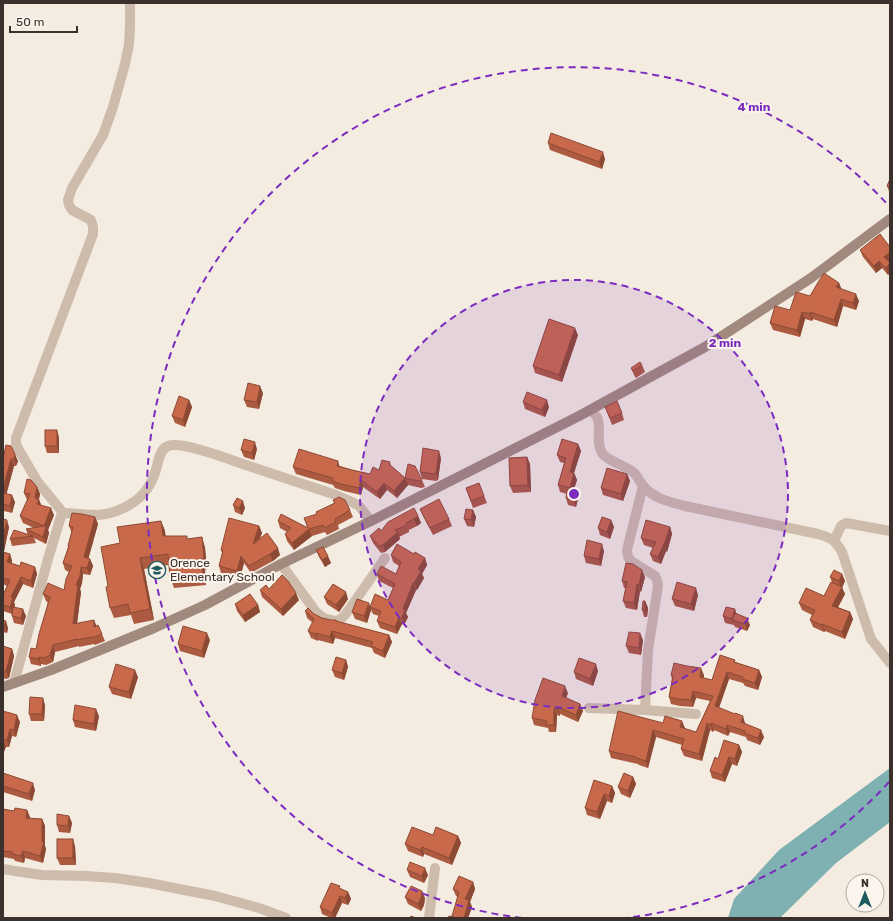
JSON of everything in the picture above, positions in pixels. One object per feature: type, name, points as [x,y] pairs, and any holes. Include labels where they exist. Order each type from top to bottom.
[{"type":"street","points":[[64,514],[37,481],[16,444],[16,438],[92,234],[93,227],[91,220],[72,210],[68,200],[72,188],[103,135],[112,107],[125,64],[129,44],[130,3]]},
{"type":"street","points":[[3,687],[50,670],[154,628],[205,605],[281,564],[371,521],[591,410],[705,347],[811,278],[890,219]]},
{"type":"street","points":[[591,410],[597,418],[599,426],[598,441],[602,455],[634,472],[643,486],[652,495],[666,501],[685,506],[818,534],[828,537],[837,543],[842,552],[871,638],[890,663]]},
{"type":"street","points":[[14,683],[61,516],[64,514],[98,515],[109,513],[122,509],[134,502],[146,490],[151,482],[160,453],[167,446],[179,445],[209,452],[341,497],[359,506],[371,521]]},
{"type":"street","points":[[643,486],[627,554],[628,558],[655,576],[658,586],[648,650],[645,710]]},
{"type":"street","points":[[834,541],[842,524],[846,523],[890,531]]},
{"type":"street","points":[[281,564],[316,612],[326,619],[336,621],[342,618],[348,611],[385,558]]},
{"type":"street","points":[[589,708],[696,714]]},
{"type":"street","points":[[3,868],[42,875],[115,878],[149,884],[215,896],[259,908],[286,918]]},
{"type":"street","points":[[429,918],[435,868]]},
{"type":"water","points":[[890,768],[890,822],[836,863],[781,918],[728,918],[734,899],[779,850]]},
{"type":"building","points":[[551,133],[603,152],[599,162],[548,143]]},
{"type":"building","points":[[890,179],[890,188],[887,186]]},
{"type":"building","points":[[880,234],[890,247],[890,252],[884,257],[890,263],[886,268],[879,261],[874,266],[860,250]]},
{"type":"building","points":[[824,273],[839,283],[836,287],[856,294],[853,303],[841,299],[834,320],[810,312],[810,314],[802,312],[797,330],[770,323],[775,306],[790,310],[796,292],[810,296]]},
{"type":"building","points":[[549,319],[575,328],[559,375],[533,366]]},
{"type":"building","points":[[640,362],[642,365],[633,371],[631,368]]},
{"type":"building","points":[[248,383],[260,386],[257,402],[244,400]]},
{"type":"building","points":[[527,392],[547,400],[542,410],[523,402]]},
{"type":"building","points":[[179,396],[189,400],[183,420],[172,416]]},
{"type":"building","points":[[617,401],[622,413],[610,418],[605,407]]},
{"type":"building","points":[[45,430],[57,430],[57,446],[45,446]]},
{"type":"building","points":[[244,439],[255,442],[252,453],[241,450]]},
{"type":"building","points":[[562,439],[578,444],[570,472],[574,473],[570,488],[558,485],[566,458],[557,455]]},
{"type":"building","points":[[6,445],[11,446],[15,454],[14,459],[11,459],[3,489],[3,459]]},
{"type":"building","points":[[423,448],[439,451],[436,473],[434,474],[420,472]]},
{"type":"building","points":[[299,449],[338,461],[337,466],[370,474],[373,467],[379,470],[382,460],[390,462],[389,464],[405,478],[394,491],[384,483],[377,492],[361,480],[359,488],[341,484],[332,481],[333,478],[293,467]]},
{"type":"building","points":[[527,457],[528,485],[510,486],[509,458]]},
{"type":"building","points":[[408,464],[415,466],[422,480],[419,481],[405,478]]},
{"type":"building","points":[[607,468],[627,474],[621,494],[601,488]]},
{"type":"building","points":[[27,479],[31,480],[37,487],[35,498],[39,500],[37,504],[51,508],[44,526],[20,516],[30,494],[24,493]]},
{"type":"building","points":[[479,483],[484,496],[471,501],[466,488]]},
{"type":"building","points":[[567,490],[576,492],[574,500],[566,498]]},
{"type":"building","points":[[3,493],[12,495],[10,506],[3,504]]},
{"type":"building","points":[[339,497],[345,500],[350,510],[335,519],[336,522],[324,528],[323,525],[309,529],[292,543],[285,534],[291,528],[278,521],[281,514],[308,528],[304,518],[317,514],[316,512],[335,503],[333,500]]},
{"type":"building","points":[[237,498],[243,501],[239,508],[233,505]]},
{"type":"building","points":[[439,499],[449,519],[430,528],[420,509]]},
{"type":"building","points":[[414,508],[418,516],[406,523],[407,525],[395,530],[398,532],[383,545],[379,546],[370,536],[379,528],[381,531],[388,522]]},
{"type":"building","points":[[466,509],[473,510],[471,520],[464,519]]},
{"type":"building","points":[[72,513],[95,517],[84,557],[90,559],[87,568],[81,567],[80,576],[76,585],[78,585],[73,624],[94,620],[94,627],[98,625],[102,634],[92,638],[77,639],[53,645],[50,655],[44,658],[39,657],[38,659],[29,657],[31,648],[36,649],[50,597],[43,594],[48,583],[64,590],[66,579],[72,566],[63,563],[69,546],[73,527],[69,526]]},
{"type":"building","points":[[602,517],[611,520],[607,532],[598,528]]},
{"type":"building","points":[[229,518],[259,526],[253,544],[267,533],[278,548],[249,566],[241,556],[237,571],[219,566],[223,551],[221,550]]},
{"type":"building","points":[[3,519],[7,520],[3,537]]},
{"type":"building","points":[[646,520],[670,527],[658,557],[650,554],[656,542],[641,538]]},
{"type":"building","points":[[161,521],[163,536],[187,536],[187,539],[202,537],[204,559],[201,559],[203,575],[170,577],[168,554],[140,558],[150,609],[130,613],[128,604],[110,608],[106,587],[108,586],[101,547],[120,543],[117,527]]},
{"type":"building","points":[[46,526],[43,537],[26,529]]},
{"type":"building","points":[[14,530],[33,536],[10,539]]},
{"type":"building","points":[[587,540],[602,544],[599,559],[584,556]]},
{"type":"building","points":[[397,544],[414,554],[415,552],[425,558],[418,569],[421,571],[413,583],[403,609],[405,610],[402,618],[399,617],[395,627],[377,621],[381,611],[370,607],[375,594],[388,600],[395,584],[377,574],[381,566],[396,574],[401,562],[391,555]]},
{"type":"building","points":[[323,547],[328,556],[322,560],[316,550]]},
{"type":"building","points":[[3,552],[10,554],[7,562],[20,566],[21,562],[35,567],[31,581],[21,577],[11,597],[13,598],[10,607],[3,605],[3,595],[10,580],[3,578]]},
{"type":"building","points":[[626,563],[633,564],[642,570],[639,585],[637,584],[634,603],[623,601],[627,582],[622,581]]},
{"type":"building","points":[[834,570],[842,574],[839,581],[830,577]]},
{"type":"building","points":[[282,575],[296,593],[281,609],[260,590],[266,585],[269,589]]},
{"type":"building","points":[[677,582],[696,588],[691,604],[672,599]]},
{"type":"building","points":[[831,582],[842,587],[832,606],[850,612],[842,632],[810,620],[815,610],[799,603],[806,588],[824,596]]},
{"type":"building","points":[[333,584],[346,592],[336,605],[324,597]]},
{"type":"building","points":[[250,594],[258,605],[243,615],[235,604]]},
{"type":"building","points":[[357,599],[369,603],[364,616],[352,612]]},
{"type":"building","points":[[643,601],[645,601],[644,610],[642,610]]},
{"type":"building","points":[[13,607],[23,609],[21,618],[12,616]]},
{"type":"building","points":[[726,607],[735,609],[732,619],[723,616]]},
{"type":"building","points":[[308,608],[314,614],[322,618],[336,620],[389,635],[383,651],[371,646],[373,642],[332,631],[330,637],[308,631],[314,619],[305,611]]},
{"type":"building","points":[[735,613],[747,618],[745,624],[732,620]]},
{"type":"building","points":[[3,620],[6,621],[4,626],[3,626]]},
{"type":"building","points":[[183,626],[207,633],[202,651],[178,644]]},
{"type":"building","points":[[629,632],[640,633],[639,648],[626,646]]},
{"type":"building","points":[[3,646],[12,649],[6,671],[4,672],[3,672]]},
{"type":"building","points":[[720,655],[735,660],[734,662],[759,670],[755,683],[727,672],[715,706],[743,716],[741,722],[761,730],[758,738],[744,733],[745,731],[727,725],[726,729],[711,723],[711,725],[707,723],[699,754],[681,749],[684,739],[653,730],[646,761],[636,757],[609,751],[618,711],[663,723],[665,716],[682,721],[680,727],[696,732],[713,696],[693,691],[691,700],[669,697],[673,676],[671,675],[674,663],[701,668],[700,677],[712,680]]},
{"type":"building","points":[[336,657],[346,660],[342,673],[332,670]]},
{"type":"building","points":[[579,658],[596,664],[590,679],[574,672]]},
{"type":"building","points":[[116,664],[135,670],[129,692],[109,687]]},
{"type":"building","points":[[543,678],[565,686],[562,696],[580,704],[576,715],[558,707],[557,709],[554,708],[554,725],[546,725],[547,721],[532,718],[535,700]]},
{"type":"building","points":[[30,697],[43,698],[42,714],[29,714]]},
{"type":"building","points":[[75,705],[96,709],[94,724],[73,720]]},
{"type":"building","points":[[3,711],[17,715],[14,730],[10,729],[7,740],[3,740]]},
{"type":"building","points":[[724,740],[739,745],[735,759],[729,757],[722,775],[710,771],[715,757],[718,759]]},
{"type":"building","points":[[3,773],[33,783],[29,794],[3,786]]},
{"type":"building","points":[[624,773],[633,777],[628,791],[618,787]]},
{"type":"building","points":[[594,780],[612,786],[609,796],[604,794],[597,812],[585,808]]},
{"type":"building","points":[[15,808],[27,810],[26,818],[42,819],[42,842],[44,842],[40,856],[23,851],[21,856],[12,854],[12,852],[3,851],[3,809],[14,811]]},
{"type":"building","points":[[57,814],[69,816],[68,826],[57,825]]},
{"type":"building","points":[[412,827],[433,835],[436,827],[458,836],[449,858],[422,847],[420,850],[405,844]]},
{"type":"building","points":[[57,839],[73,839],[73,858],[57,858]]},
{"type":"building","points":[[410,862],[425,868],[422,876],[407,870]]},
{"type":"building","points":[[459,876],[473,882],[465,899],[469,900],[464,918],[448,918],[449,916],[454,917],[452,916],[459,892],[453,889]]},
{"type":"building","points":[[331,883],[340,886],[339,888],[348,892],[345,898],[340,896],[332,913],[320,907]]},
{"type":"building","points":[[411,886],[422,891],[418,904],[405,897]]},
{"type":"place","name":"Orence Elementary School","points":[[157,570]]}]
